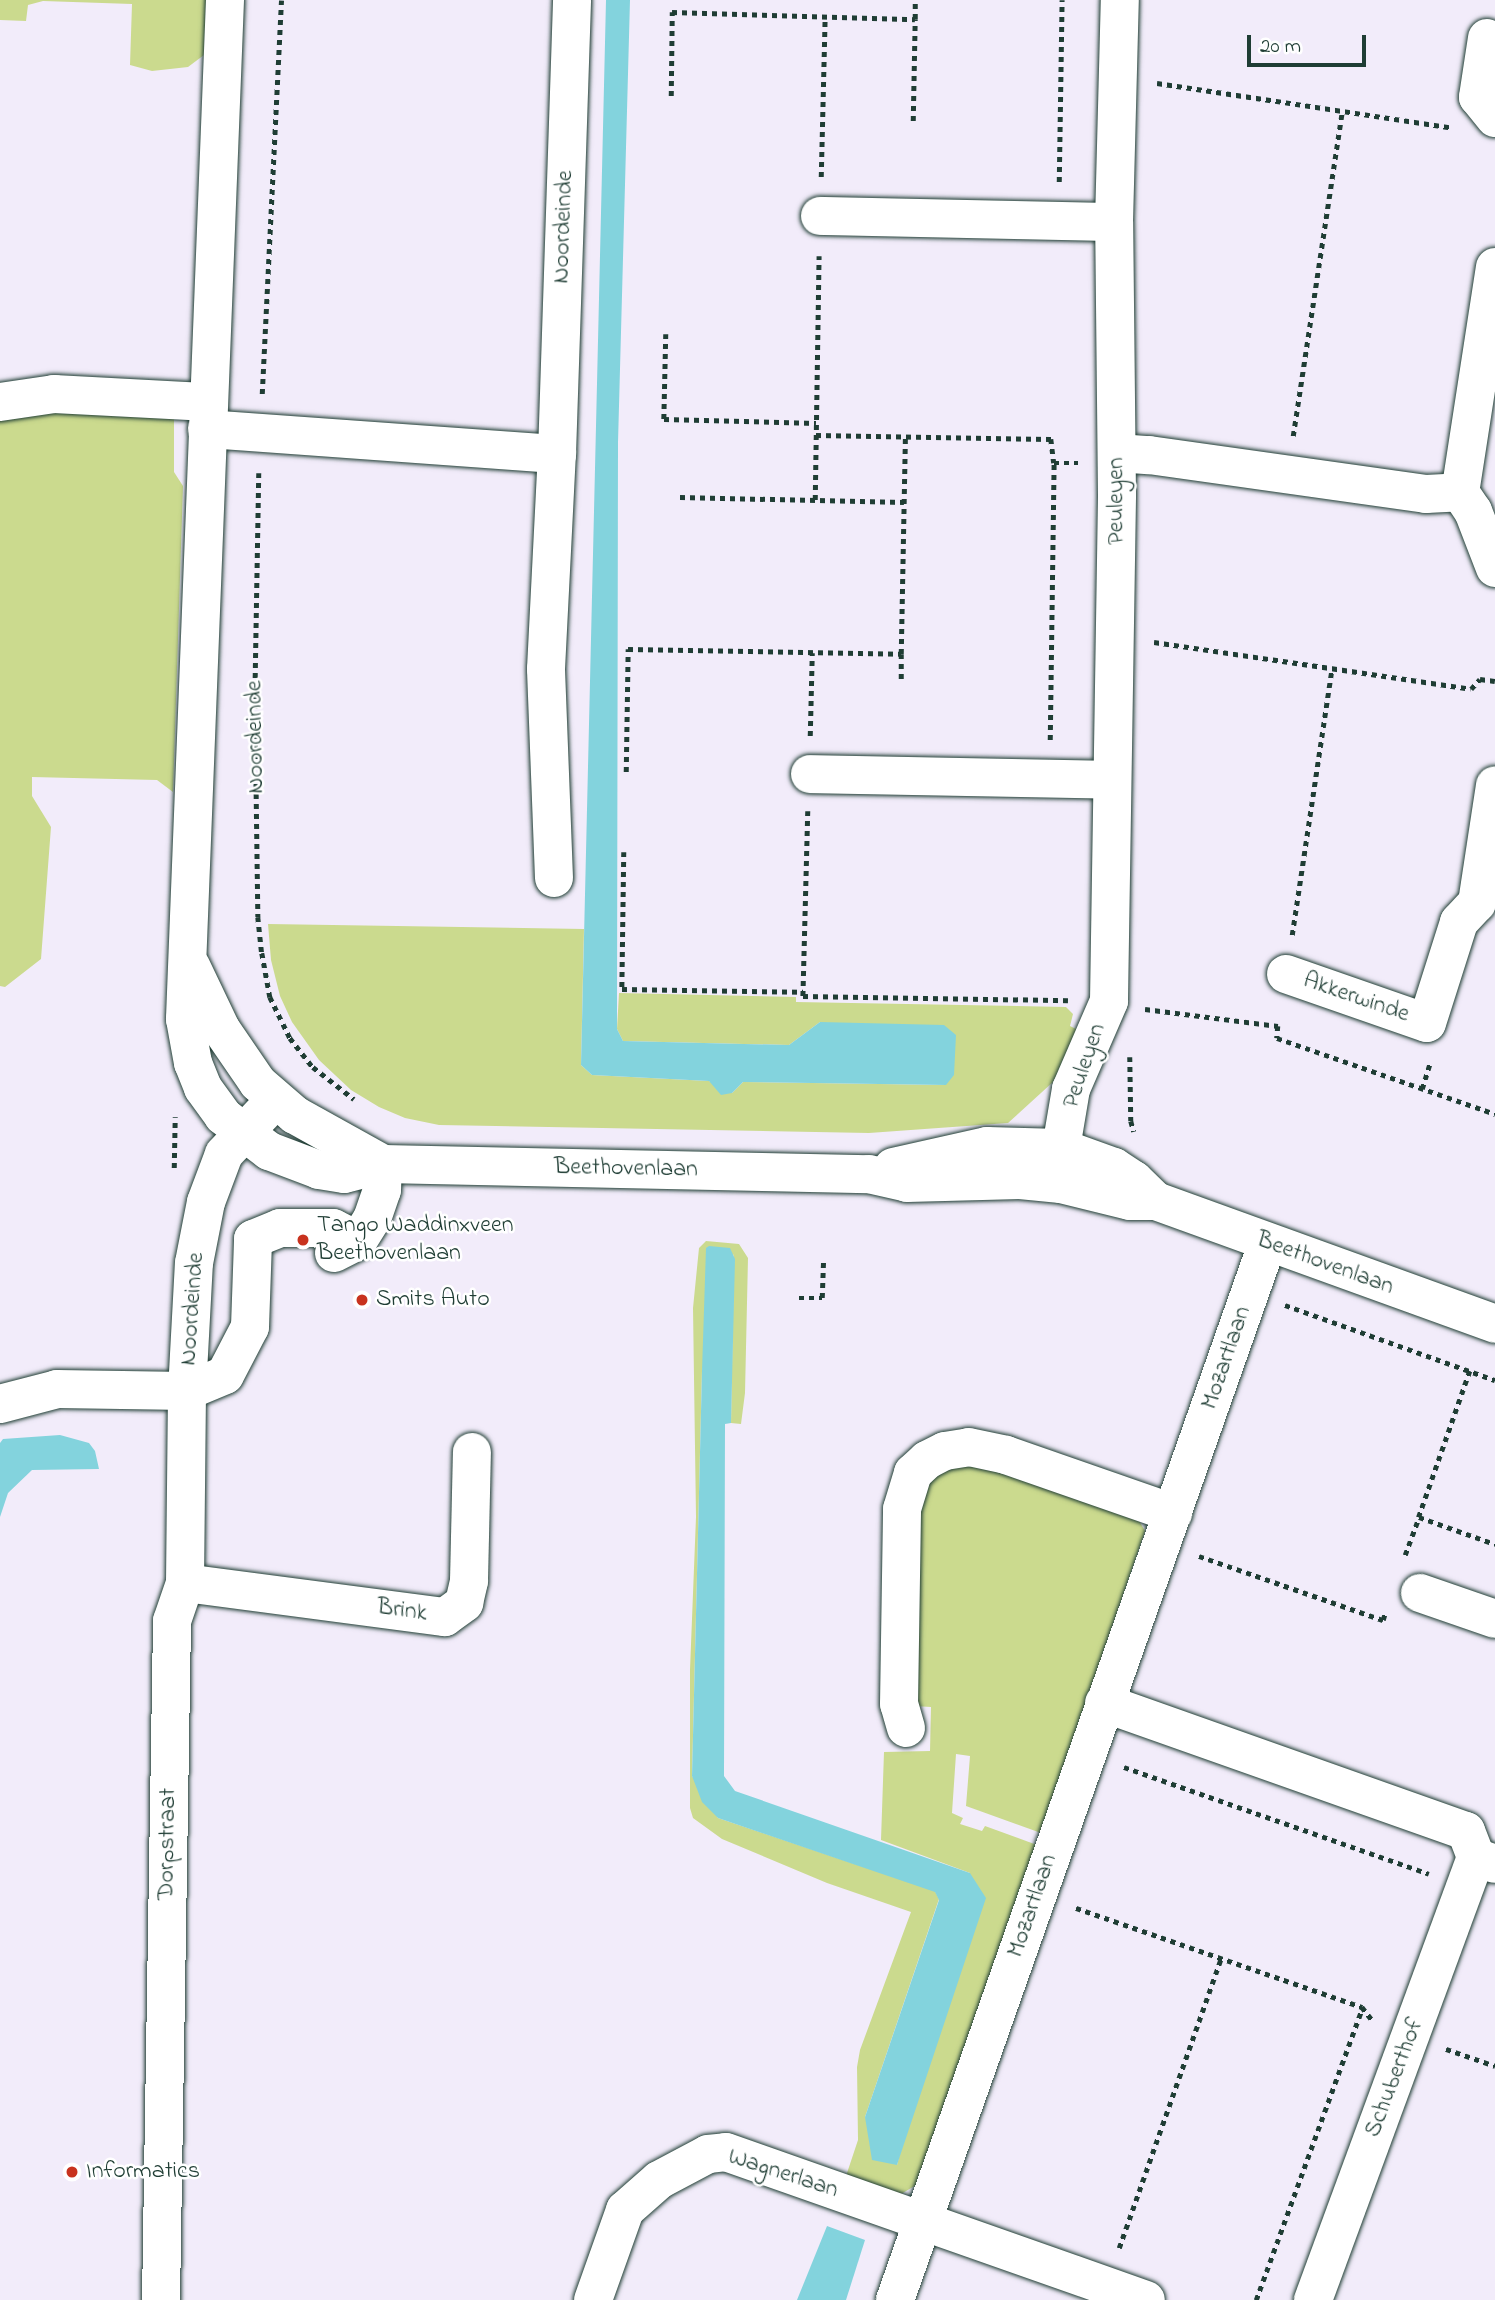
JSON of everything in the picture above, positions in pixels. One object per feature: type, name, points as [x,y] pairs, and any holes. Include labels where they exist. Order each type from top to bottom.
[{"type":"street","points":[[225,0],[185,1019],[193,1063],[203,1088],[223,1116],[243,1134]]},
{"type":"street","name":"Noordeinde","points":[[554,877],[546,669],[557,454],[572,0]]},
{"type":"street","name":"Peuleyen","points":[[1061,1166],[1071,1089],[1108,1003],[1117,453],[1114,412],[1114,222],[1120,0]]},
{"type":"street","points":[[1487,38],[1478,97],[1495,118]]},
{"type":"street","points":[[820,216],[1114,222]]},
{"type":"street","points":[[1495,267],[1460,492],[1473,511],[1495,568]]},
{"type":"street","points":[[0,402],[54,394],[208,408],[260,432],[557,454]]},
{"type":"street","points":[[1117,453],[1287,473],[1426,494],[1460,492]]},
{"type":"street","points":[[810,774],[1110,780]]},
{"type":"street","name":"Akkerwinde","points":[[1286,974],[1427,1023],[1459,922],[1477,904],[1495,785]]},
{"type":"street","points":[[189,961],[221,1029],[258,1083],[275,1100],[318,1130],[342,1139],[383,1164],[382,1190],[372,1219],[358,1241],[334,1254],[275,1253],[224,1220],[206,1202]]},
{"type":"street","name":"Noordeinde","points":[[0,1404],[57,1390],[187,1391],[194,1263],[206,1202],[224,1154],[275,1100]]},
{"type":"street","name":"Beethovenlaan","points":[[243,1134],[269,1151],[319,1170],[344,1174],[383,1164],[869,1174],[987,1146],[1061,1166],[1114,1167],[1134,1180],[1156,1201],[1267,1244],[1495,1324]]},
{"type":"street","points":[[187,1391],[225,1375],[250,1327],[253,1239]]},
{"type":"street","name":"Mozartlaan","points":[[895,2300],[1267,1244]]},
{"type":"street","name":"Dorpstraat","points":[[161,2300],[172,1621],[185,1583],[187,1391]]},
{"type":"street","points":[[906,1728],[899,1704],[902,1509],[913,1473],[926,1460],[945,1451],[969,1447],[1006,1455],[1168,1528]]},
{"type":"street","name":"Brink","points":[[185,1583],[445,1617],[464,1602],[469,1581],[472,1452]]},
{"type":"street","points":[[1403,1587],[1495,1619]]},
{"type":"street","points":[[1104,1703],[1466,1831],[1479,1869]]},
{"type":"street","name":"Schuberthof","points":[[1313,2300],[1408,2035],[1420,2013],[1479,1869]]},
{"type":"street","name":"Wagnerlaan","points":[[593,2300],[625,2210],[659,2180],[708,2154],[726,2152],[923,2221]]},
{"type":"street","points":[[923,2221],[1146,2300]]},
{"type":"path","name":"Noordeinde","points":[[281,0],[260,432],[255,694],[258,917],[270,997],[290,1038],[313,1067],[344,1091]]},
{"type":"path","points":[[913,121],[915,0]]},
{"type":"path","points":[[1058,221],[1062,0]]},
{"type":"path","points":[[671,96],[672,12],[915,19]]},
{"type":"path","points":[[1118,77],[1457,129]]},
{"type":"path","points":[[1287,473],[1342,111]]},
{"type":"path","points":[[666,334],[664,419],[817,423]]},
{"type":"path","points":[[817,435],[1051,439]]},
{"type":"path","points":[[901,679],[905,437]]},
{"type":"path","points":[[1049,779],[1054,463]]},
{"type":"path","points":[[680,497],[904,502]]},
{"type":"path","points":[[1115,636],[1471,689],[1480,679],[1495,681]]},
{"type":"path","points":[[626,772],[628,649],[901,654]]},
{"type":"path","points":[[803,994],[812,653]]},
{"type":"path","points":[[1332,668],[1277,1038],[1495,1114]]},
{"type":"path","points":[[624,852],[622,989],[1108,1003],[1278,1026]]},
{"type":"path","points":[[1129,1045],[1131,1121],[1138,1143]]},
{"type":"path","points":[[799,1298],[822,1298],[823,1261]]},
{"type":"path","points":[[1250,1293],[1495,1380]]},
{"type":"path","points":[[1168,1528],[1382,1620],[1403,1587],[1419,1517],[1469,1371]]},
{"type":"path","points":[[1419,1517],[1495,1544]]},
{"type":"path","points":[[1087,1754],[1479,1869]]},
{"type":"path","points":[[1037,1894],[1362,2007],[1375,2023],[1495,2066]]},
{"type":"path","points":[[1106,2286],[1221,1958]]},
{"type":"path","points":[[1256,2300],[1362,2007]]},
{"type":"green space","points":[[0,0],[206,0],[204,55],[188,67],[152,71],[130,65],[132,4],[43,1],[28,5],[26,21],[0,20]]},
{"type":"green space","points":[[12,411],[174,418],[174,472],[183,486],[173,792],[157,780],[32,777],[32,796],[51,827],[41,959],[5,987],[0,986],[0,415]]},
{"type":"green space","points":[[268,924],[584,929],[581,1065],[592,1075],[709,1081],[732,1093],[743,1082],[946,1085],[820,1022],[789,1045],[623,1041],[617,1029],[619,993],[796,997],[796,1002],[1066,1007],[1073,1014],[1070,1026],[1080,1031],[1053,1082],[1008,1123],[869,1133],[439,1125],[405,1118],[379,1107],[351,1090],[319,1060],[292,1022],[280,996],[271,960]]},
{"type":"green space","points":[[706,1241],[739,1244],[748,1258],[745,1393],[741,1424],[731,1423],[734,1254],[702,1371],[692,1776],[718,1818],[935,1891],[939,1899],[865,2117],[897,2165],[970,1873],[881,1840],[884,1752],[930,1751],[931,1707],[914,1706],[917,1510],[923,1489],[945,1468],[978,1463],[1138,1519],[1145,1531],[1041,1833],[966,1806],[970,1756],[956,1754],[952,1813],[963,1818],[960,1824],[982,1831],[985,1826],[1037,1845],[918,2184],[901,2194],[846,2176],[858,2140],[857,2067],[860,2050],[911,1912],[827,1883],[722,1839],[693,1818],[690,1808],[690,1670],[696,1517],[693,1308],[699,1248]]},
{"type":"water","points":[[606,0],[630,0],[618,443],[617,1029],[623,1041],[789,1045],[820,1022],[944,1025],[956,1035],[954,1075],[946,1085],[743,1082],[732,1093],[721,1095],[709,1081],[592,1075],[581,1065]]},
{"type":"water","points":[[706,1248],[730,1248],[735,1259],[731,1423],[725,1424],[724,1776],[735,1791],[970,1873],[986,1898],[897,2165],[872,2160],[865,2117],[939,1900],[935,1892],[718,1818],[702,1802],[692,1776],[702,1371]]},
{"type":"water","points":[[60,1435],[89,1443],[95,1451],[99,1469],[32,1470],[8,1493],[0,1517],[0,1443],[3,1439]]},
{"type":"water","points":[[827,2226],[865,2240],[846,2300],[797,2300]]},
{"type":"place","name":"Tango Waddinxveen Beethovenlaan","points":[[303,1240]]},
{"type":"place","name":"Smits Auto","points":[[362,1300]]},
{"type":"place","name":"Informatics","points":[[72,2172]]}]
